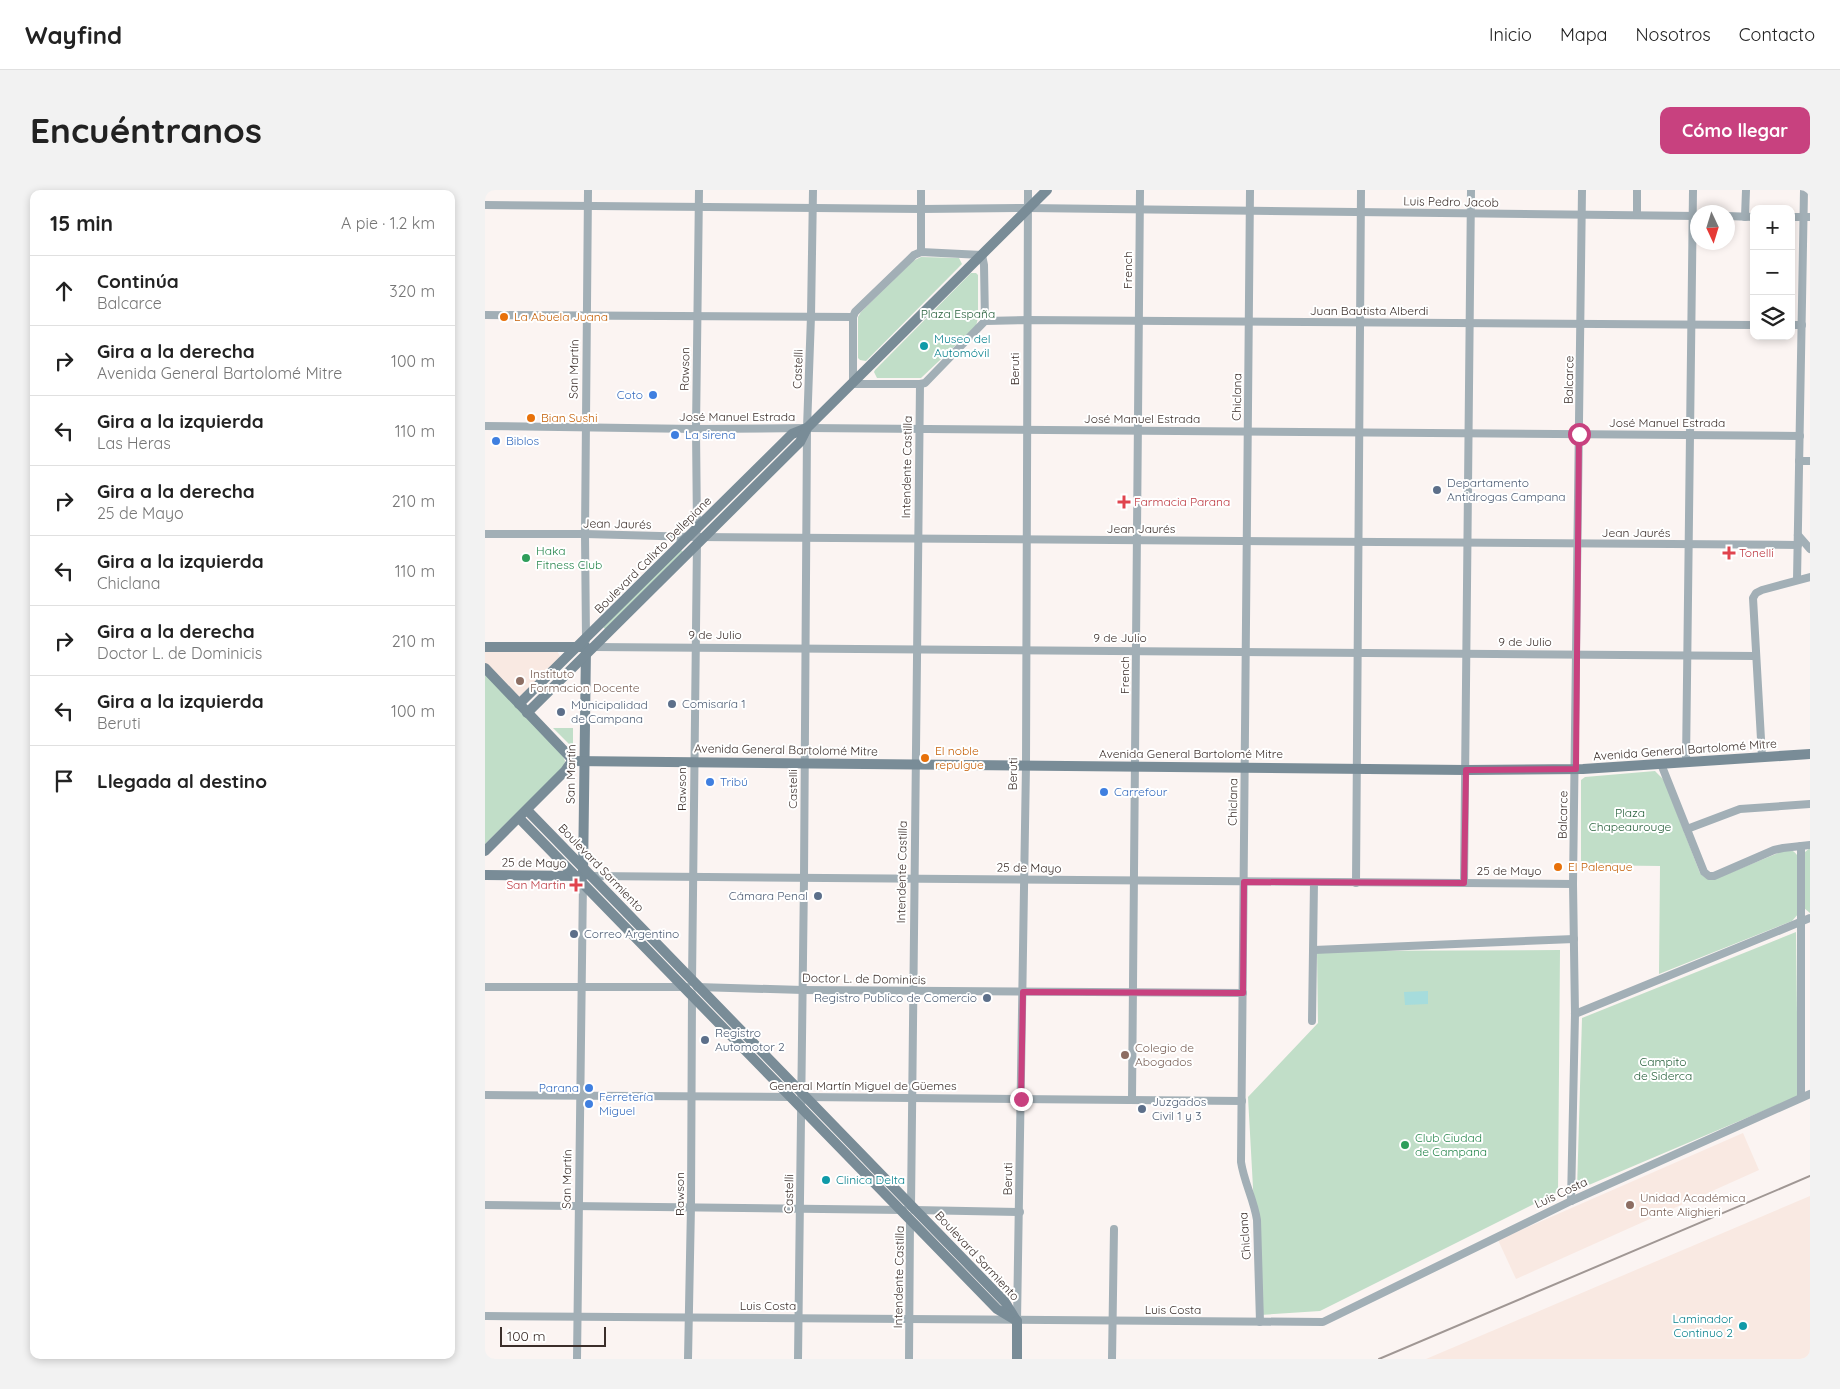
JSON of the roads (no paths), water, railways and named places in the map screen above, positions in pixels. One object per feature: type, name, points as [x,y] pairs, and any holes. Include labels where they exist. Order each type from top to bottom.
[{"type":"main road","name":"Boulevard Calixto Dellepiane","points":[[527,713],[586,647],[697,537],[792,434],[807,428],[853,384],[1047,190]]},
{"type":"main road","name":"9 de Julio","points":[[485,647],[586,647]]},
{"type":"main road","name":"Boulevard Calixto Dellepiane","points":[[519,704],[586,647]]},
{"type":"main road","name":"San Martín","points":[[583,876],[583,761],[586,647]]},
{"type":"main road","points":[[485,668],[572,761],[565,771],[485,851]]},
{"type":"main road","name":"Avenida General Bartolomé Mitre","points":[[572,761],[1466,770],[1576,769],[1810,754]]},
{"type":"main road","name":"Boulevard Sarmiento","points":[[527,810],[583,876]]},
{"type":"main road","name":"Boulevard Sarmiento","points":[[519,818],[583,876],[692,987],[910,1211],[997,1309],[1017,1320]]},
{"type":"main road","name":"25 de Mayo","points":[[485,875],[583,876]]},
{"type":"main road","name":"Beruti","points":[[1017,1320],[1017,1359]]},
{"type":"street","name":"San Martín","points":[[586,647],[585,428],[588,190]]},
{"type":"street","name":"Rawson","points":[[689,1359],[699,190]]},
{"type":"street","name":"Castelli","points":[[798,1359],[807,428],[813,190]]},
{"type":"street","points":[[921,190],[921,252]]},
{"type":"street","name":"Beruti","points":[[1017,1320],[1026,765],[1028,190]]},
{"type":"street","name":"French","points":[[1133,1099],[1140,190]]},
{"type":"street","name":"Chiclana","points":[[1250,190],[1241,1162],[1257,1220],[1260,1322]]},
{"type":"street","points":[[1356,883],[1361,190]]},
{"type":"street","points":[[1464,883],[1471,190]]},
{"type":"street","name":"Balcarce","points":[[1571,1201],[1575,1014],[1573,884],[1576,769],[1582,190]]},
{"type":"street","points":[[1637,190],[1637,216]]},
{"type":"street","points":[[1693,190],[1694,205]]},
{"type":"street","points":[[1735,216],[1749,217],[1746,190]]},
{"type":"street","points":[[1797,580],[1802,325],[1806,310],[1803,284],[1807,217],[1804,190]]},
{"type":"street","name":"Luis Pedro Jacob","points":[[485,205],[699,208],[1140,209],[1690,216]]},
{"type":"street","points":[[1686,762],[1691,324],[1694,250]]},
{"type":"street","points":[[921,252],[982,255],[984,264],[985,322],[925,383],[853,384],[853,316],[855,312],[914,255],[921,252]]},
{"type":"street","points":[[1803,284],[1810,292]]},
{"type":"street","points":[[485,315],[853,316]]},
{"type":"street","name":"Juan Bautista Alberdi","points":[[985,322],[1028,320],[1750,325]]},
{"type":"street","points":[[1795,325],[1802,325]]},
{"type":"street","name":"Intendente Castilla","points":[[909,1359],[920,384]]},
{"type":"street","name":"José Manuel Estrada","points":[[485,426],[1800,436]]},
{"type":"street","points":[[1799,461],[1810,460]]},
{"type":"street","name":"Jean Jaurés","points":[[485,534],[1798,545]]},
{"type":"street","points":[[1798,535],[1810,549]]},
{"type":"street","points":[[1762,757],[1753,598],[1756,593],[1762,590],[1810,577]]},
{"type":"street","name":"9 de Julio","points":[[586,647],[1756,656]]},
{"type":"street","points":[[1661,764],[1704,872],[1709,876],[1714,876],[1775,850],[1810,845]]},
{"type":"street","points":[[1687,829],[1740,809],[1810,804]]},
{"type":"street","points":[[1801,846],[1801,1098]]},
{"type":"street","name":"San Martín","points":[[577,1359],[583,876]]},
{"type":"street","name":"25 de Mayo","points":[[583,876],[1573,884]]},
{"type":"street","points":[[1312,1021],[1314,882]]},
{"type":"street","points":[[1575,1014],[1810,918]]},
{"type":"street","points":[[1314,950],[1574,939]]},
{"type":"street","name":"Doctor L. de Dominicis","points":[[485,987],[692,987],[803,990],[1243,993]]},
{"type":"street","name":"Luis Costa","points":[[485,1316],[1315,1322],[1332,1318],[1571,1201],[1810,1094]]},
{"type":"street","name":"General Martín Miguel de Güemes","points":[[485,1095],[1133,1099],[1241,1102]]},
{"type":"street","points":[[485,1205],[691,1206],[1020,1212]]},
{"type":"street","points":[[1112,1359],[1114,1229]]},
{"type":"water","points":[[1428,991],[1428,1004],[1405,1005],[1404,992]]},
{"type":"railway","points":[[1379,1359],[1810,1176]]},
{"type":"place","name":"La Abuela Juana","points":[[504,317]]},
{"type":"place","name":"Museo del Automóvil","points":[[924,346]]},
{"type":"place","name":"Coto","points":[[653,395]]},
{"type":"place","name":"Bian Sushi","points":[[531,418]]},
{"type":"place","name":"La sirena","points":[[675,435]]},
{"type":"place","name":"Biblos","points":[[496,441]]},
{"type":"place","name":"Departamento Antidrogas Campana","points":[[1437,490]]},
{"type":"place","name":"Farmacia Parana","points":[[1124,502]]},
{"type":"place","name":"Tonelli","points":[[1729,553]]},
{"type":"place","name":"Haka Fitness Club","points":[[526,558]]},
{"type":"place","name":"Instituto Formacion Docente","points":[[520,681]]},
{"type":"place","name":"Comisaría 1","points":[[672,704]]},
{"type":"place","name":"Municipalidad de Campana","points":[[561,712]]},
{"type":"place","name":"El noble repulgue","points":[[925,758]]},
{"type":"place","name":"Tribú","points":[[710,782]]},
{"type":"place","name":"Carrefour","points":[[1104,792]]},
{"type":"place","name":"El Palenque","points":[[1558,867]]},
{"type":"place","name":"San Martin","points":[[576,885]]},
{"type":"place","name":"Cámara Penal","points":[[818,896]]},
{"type":"place","name":"Correo Argentino","points":[[574,934]]},
{"type":"place","name":"Registro Publico de Comercio","points":[[987,998]]},
{"type":"place","name":"Registro Automotor 2","points":[[705,1040]]},
{"type":"place","name":"Colegio de Abogados","points":[[1125,1055]]},
{"type":"place","name":"Parana","points":[[589,1088]]},
{"type":"place","name":"Ferretería Miguel","points":[[589,1104]]},
{"type":"place","name":"Juzgados Civil 1 y 3","points":[[1142,1109]]},
{"type":"place","name":"Club Ciudad de Campana","points":[[1405,1145]]},
{"type":"place","name":"Clinica Delta","points":[[826,1180]]},
{"type":"place","name":"Unidad Académica Dante Alighieri","points":[[1630,1205]]},
{"type":"place","name":"Laminador Continuo 2","points":[[1743,1326]]},
{"type":"park label","name":"Plaza España","points":[[958,314]]},
{"type":"park label","name":"Plaza Chapeaurouge","points":[[1630,820]]},
{"type":"park label","name":"Campito de Siderca","points":[[1663,1069]]}]
